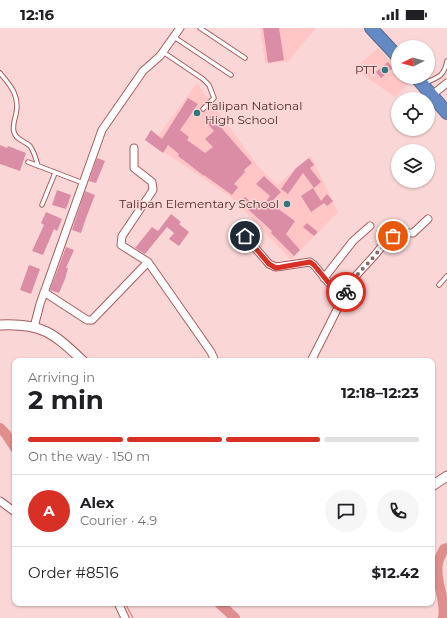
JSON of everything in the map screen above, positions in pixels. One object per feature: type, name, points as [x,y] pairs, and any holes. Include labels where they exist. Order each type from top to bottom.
[{"type":"highway","points":[[371,28],[391,50]]},
{"type":"highway","points":[[422,84],[429,92]]},
{"type":"highway","points":[[435,99],[447,113]]},
{"type":"street","points":[[34,327],[44,292],[102,130],[142,71],[163,52],[180,28]]},
{"type":"street","points":[[435,93],[447,83]]},
{"type":"street","points":[[134,148],[134,168],[152,182],[153,190],[122,236],[121,245],[148,262],[214,358]]},
{"type":"street","points":[[313,358],[352,280],[376,255],[386,241],[400,233],[413,232],[428,219]]},
{"type":"street","points":[[324,278],[353,241],[370,226]]},
{"type":"street","points":[[245,236],[269,264],[276,268],[310,262],[324,278],[345,296]]},
{"type":"street","points":[[44,292],[87,320],[92,320],[148,262]]},
{"type":"street","points":[[0,325],[25,325],[43,330],[53,335],[80,358]]},
{"type":"street","points":[[435,484],[447,476]]},
{"type":"street","points":[[0,501],[12,510]]},
{"type":"street","points":[[119,606],[125,618]]},
{"type":"lane","points":[[200,28],[245,58]]},
{"type":"lane","points":[[173,36],[231,75]]},
{"type":"lane","points":[[163,52],[204,79],[210,85],[214,98],[203,109]]},
{"type":"lane","points":[[435,77],[442,75],[447,61]]},
{"type":"lane","points":[[0,73],[14,89],[18,106],[14,125],[16,138],[29,145],[33,150],[38,166]]},
{"type":"lane","points":[[28,162],[83,183]]},
{"type":"lane","points":[[42,205],[55,173]]},
{"type":"lane","points":[[439,285],[447,276]]},
{"type":"shaded area","points":[[260,28],[316,28],[288,62],[265,63]]},
{"type":"shaded area","points":[[378,48],[391,62],[391,84],[409,84],[400,92],[391,92],[391,94],[354,69]]},
{"type":"shaded area","points":[[197,83],[258,166],[277,185],[311,156],[338,212],[291,260],[231,197],[152,144]]},
{"type":"building","points":[[263,28],[279,28],[284,60],[268,63]]},
{"type":"building","name":"PTT","points":[[388,62],[391,66],[391,70],[381,78],[376,72]]},
{"type":"building","points":[[188,98],[198,104],[180,130],[189,137],[187,140],[205,153],[213,147],[205,139],[214,131],[205,121],[211,116],[252,163],[244,170],[245,172],[234,184],[238,187],[232,195],[178,156],[179,154],[168,145],[163,153],[145,140],[151,130],[162,139]]},
{"type":"building","points":[[0,145],[7,148],[8,146],[26,153],[20,171],[0,164]]},
{"type":"building","points":[[97,158],[105,161],[96,183],[89,181]]},
{"type":"building","points":[[309,158],[314,165],[310,168],[321,182],[314,188],[303,173],[288,194],[281,189],[296,168]]},
{"type":"building","points":[[264,176],[281,192],[270,203],[295,221],[286,234],[300,250],[294,256],[271,233],[272,231],[240,202],[245,197],[260,210],[270,196],[256,184]]},
{"type":"building","points":[[313,188],[321,201],[327,194],[333,201],[327,206],[324,203],[311,212],[301,196]]},
{"type":"building","points":[[57,190],[71,195],[66,209],[52,205]]},
{"type":"building","points":[[85,191],[95,195],[81,233],[72,230]]},
{"type":"building","points":[[46,212],[62,219],[57,231],[54,229],[43,255],[32,251],[44,225],[41,223]]},
{"type":"building","points":[[171,214],[181,222],[179,224],[189,232],[179,246],[169,239],[174,233],[167,227],[145,254],[135,248],[152,227],[158,231]]},
{"type":"building","points":[[307,223],[318,232],[314,236],[303,227]]},
{"type":"building","points":[[66,247],[74,250],[66,268],[68,268],[65,279],[59,293],[50,290]]},
{"type":"building","points":[[29,265],[40,269],[31,294],[20,290]]},
{"type":"waterway","points":[[0,428],[12,443]]},
{"type":"waterway","points":[[443,618],[444,611],[437,570],[440,557],[444,549],[447,548]]},
{"type":"waterway","points":[[127,606],[133,618]]},
{"type":"waterway","points":[[222,606],[235,618]]},
{"type":"way so far","points":[[346,292],[352,280],[376,255],[386,241],[393,236]]},
{"type":"place","name":"PTT","points":[[385,70]]},
{"type":"place","name":"Talipan National High School","points":[[197,113]]},
{"type":"place","name":"Talipan Elementary School","points":[[287,204]]},
{"type":"route","points":[[245,236],[269,264],[276,268],[310,262],[328,282],[345,296],[346,292]]}]
